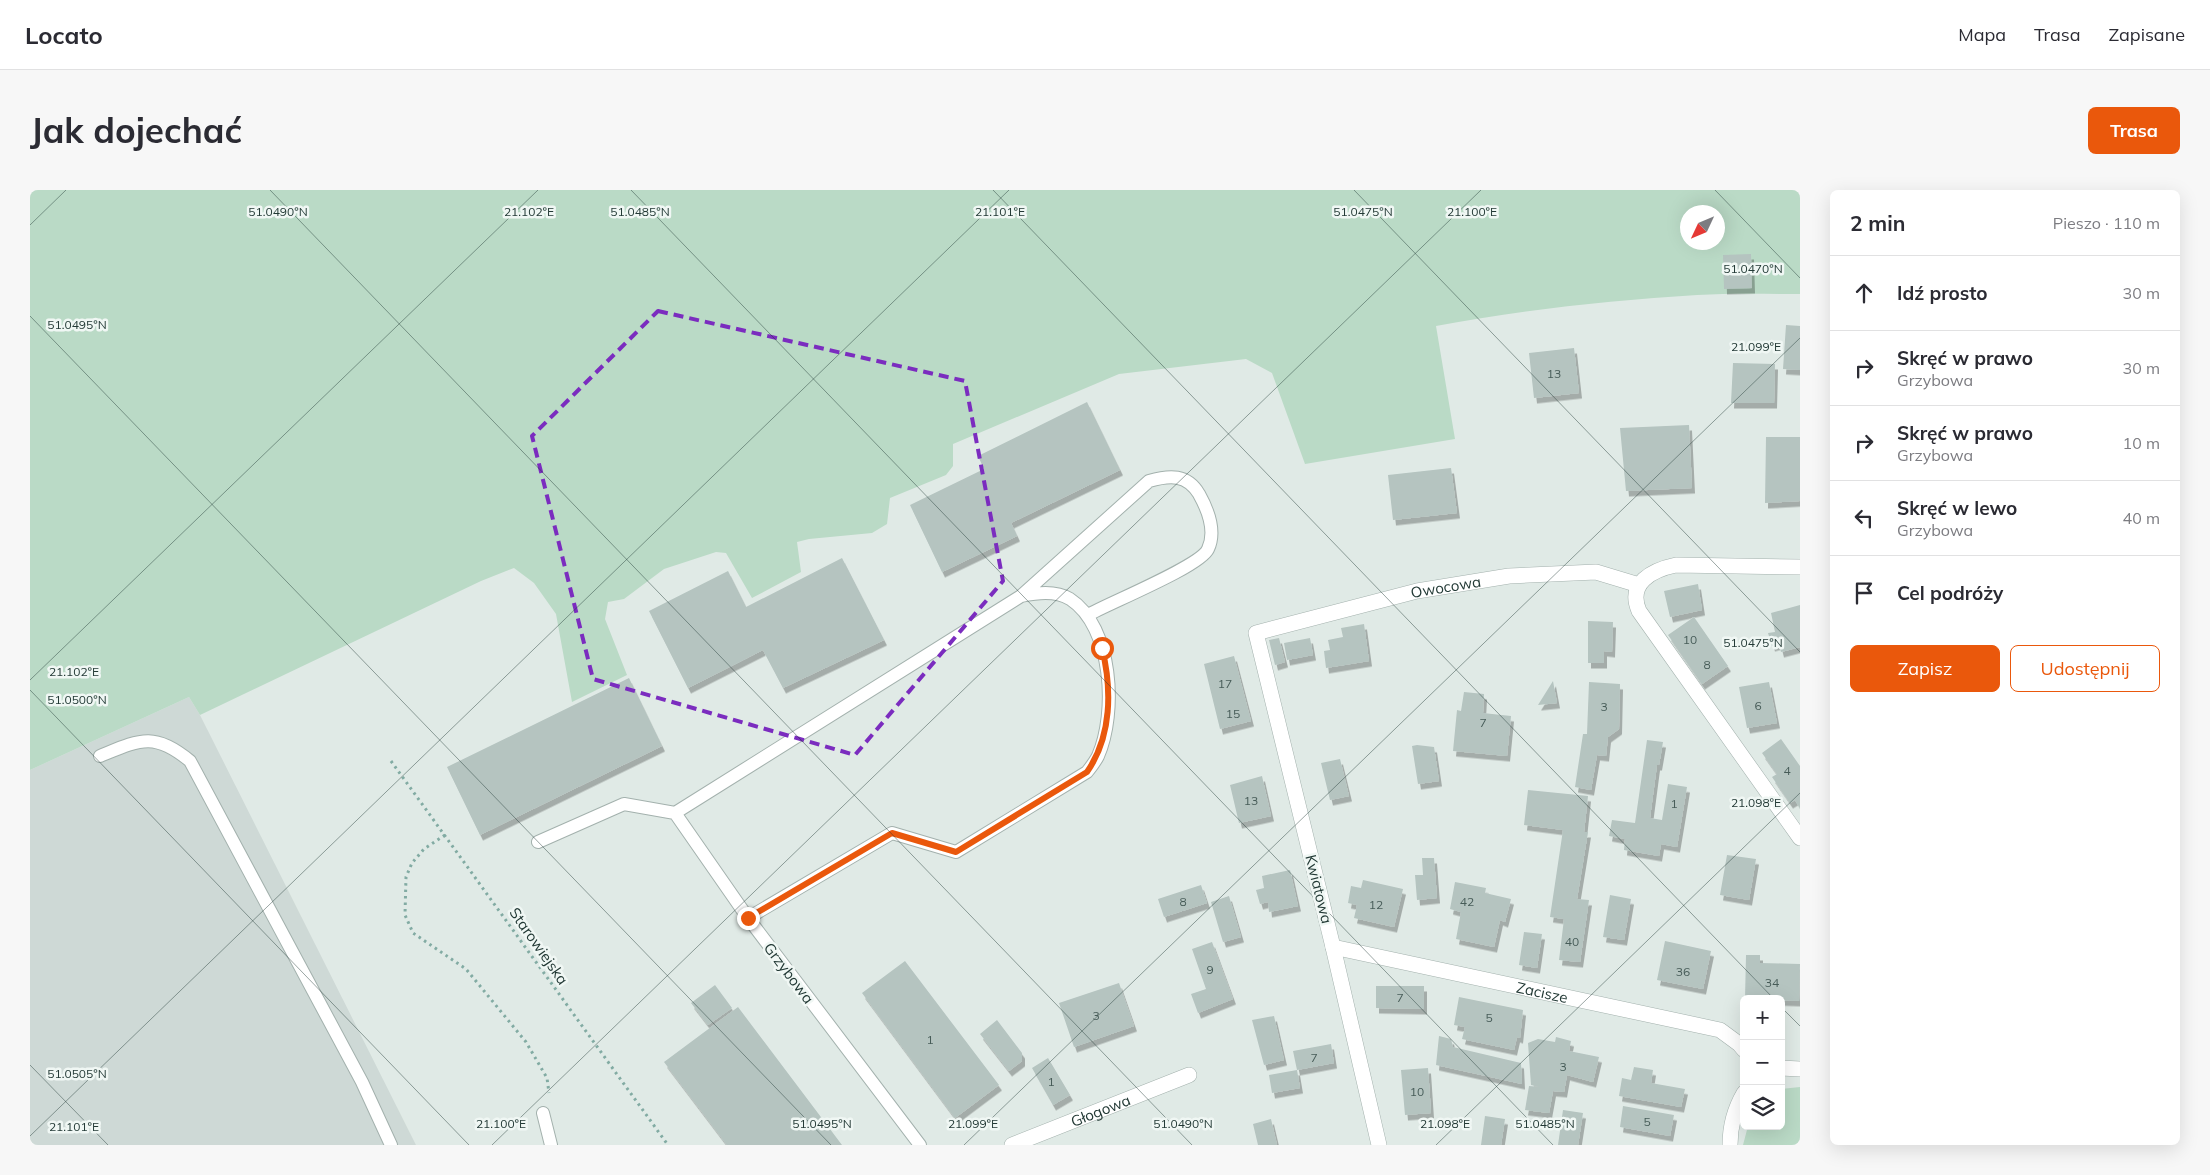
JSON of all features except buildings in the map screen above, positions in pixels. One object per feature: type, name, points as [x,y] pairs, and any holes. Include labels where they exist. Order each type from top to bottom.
[{"type":"street","points":[[1800,567],[1676,565],[1659,568],[1639,585],[1635,599],[1639,611],[1800,838]]},
{"type":"street","name":"Owocowa","points":[[1256,633],[1417,591],[1509,576],[1596,572],[1639,585]]},
{"type":"street","name":"Kwiatowa","points":[[1256,633],[1333,947],[1379,1145]]},
{"type":"street","name":"Zacisze","points":[[1333,947],[1720,1030],[1740,1045]]},
{"type":"street","points":[[1785,1068],[1800,1069]]},
{"type":"street","name":"Głogowa","points":[[1012,1145],[1189,1075]]},
{"type":"street","points":[[1730,1145],[1730,1129],[1740,1101]]},
{"type":"lane","points":[[538,842],[624,804],[675,813],[1021,596],[1149,481],[1162,478],[1181,478],[1192,482],[1201,497],[1213,532],[1208,551],[1197,560],[1175,572],[1088,615]]},
{"type":"lane","points":[[748,918],[892,833],[956,852],[1087,772],[1098,757],[1105,730],[1109,685],[1102,648],[1088,615],[1069,598],[1052,593],[1037,592],[1021,596]]},
{"type":"lane","points":[[100,756],[138,740],[150,740],[178,751],[190,761],[362,1082],[391,1145]]},
{"type":"lane","name":"Grzybowa","points":[[675,813],[748,918],[920,1145]]},
{"type":"lane","points":[[543,1113],[551,1145]]},
{"type":"path","name":"Starowiejska","points":[[391,761],[668,1145]]},
{"type":"path","points":[[445,835],[424,849],[412,863],[406,877],[405,915],[413,933],[466,969],[526,1042],[547,1078],[550,1092],[543,1113]]},
{"type":"highlighted area","points":[[658,311],[965,381],[1003,581],[855,755],[593,679],[532,436]]},
{"type":"shaded area","points":[[189,697],[200,715],[416,1145],[30,1145],[30,770]]},
{"type":"green space","points":[[30,190],[1800,190],[1800,294],[1710,294],[1632,300],[1533,310],[1436,326],[1455,439],[1305,464],[1272,373],[1246,359],[1119,374],[953,444],[953,466],[946,475],[890,498],[887,524],[872,533],[809,539],[797,542],[801,572],[752,598],[726,553],[716,552],[664,569],[624,599],[608,602],[605,619],[627,675],[572,702],[556,614],[534,583],[514,568],[481,581],[200,715],[189,697],[30,770]]},
{"type":"green space","points":[[1800,1087],[1800,1145],[1743,1145],[1747,1130],[1785,1130],[1785,1089]]},
{"type":"route","points":[[748,918],[892,833],[956,852],[1087,772],[1098,757],[1105,730],[1109,685],[1102,648]]}]
